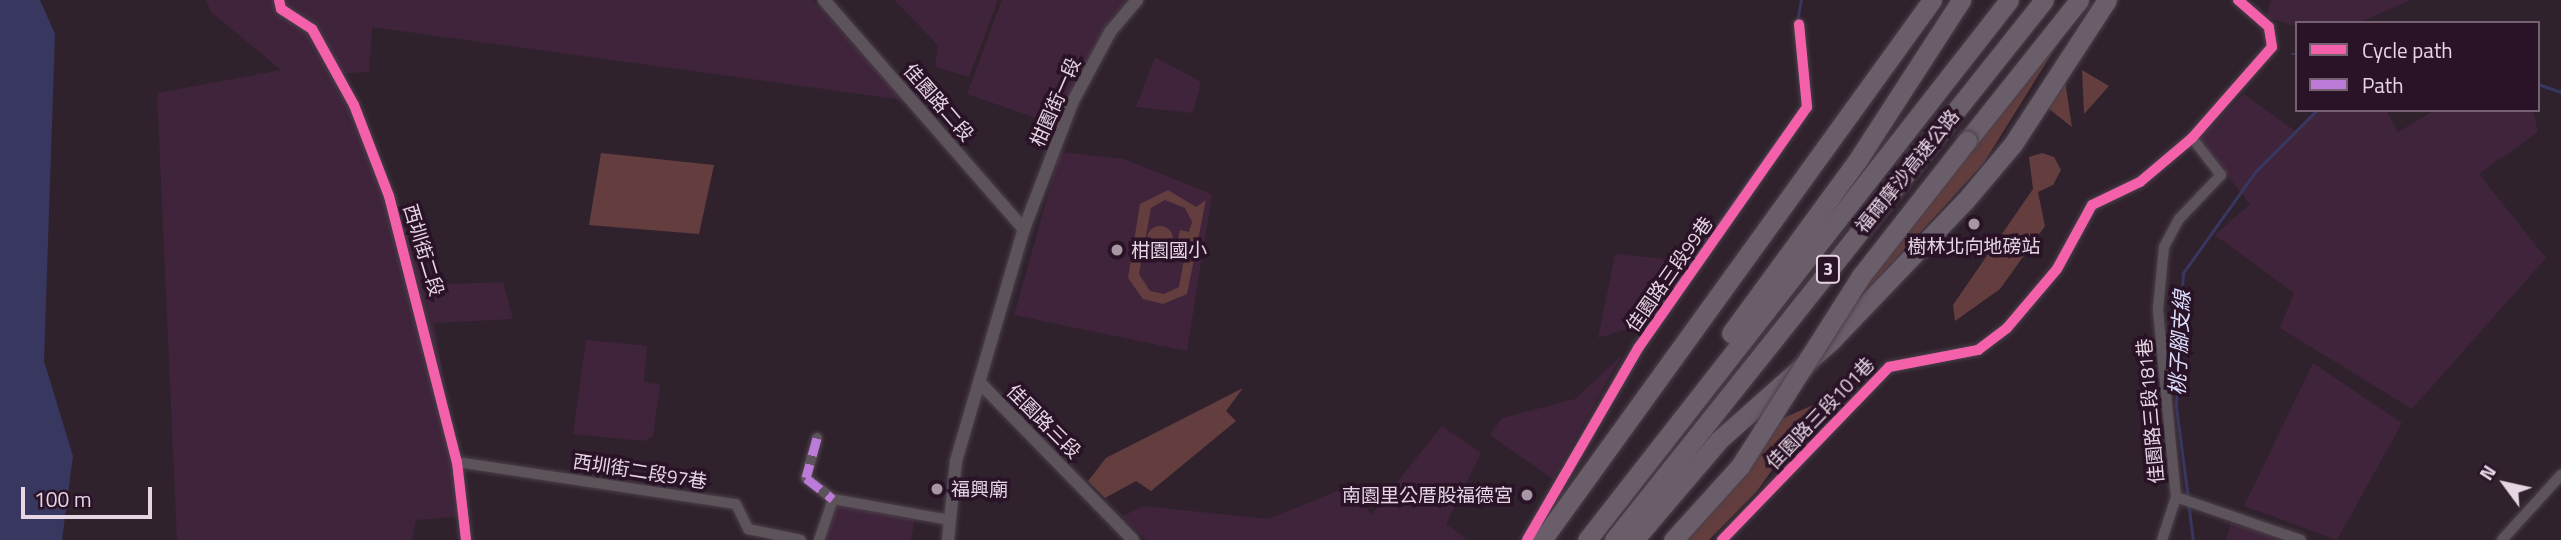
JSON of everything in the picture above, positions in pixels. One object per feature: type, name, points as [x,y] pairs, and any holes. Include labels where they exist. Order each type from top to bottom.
[{"type":"highway","points":[[1542,540],[1932,0]]},
{"type":"highway","points":[[1586,540],[1857,161],[1961,0]]},
{"type":"highway","name":"福爾摩沙高速公路","points":[[1586,540],[2009,0]]},
{"type":"highway","name":"福爾摩沙高速公路","points":[[1614,540],[2044,0]]},
{"type":"highway","points":[[1673,540],[1740,466],[1861,276],[2080,0]]},
{"type":"highway","points":[[1634,540],[1719,440],[1831,341],[1965,201],[2013,144],[2107,0]]},
{"type":"street","name":"西圳街二段","points":[[279,0],[281,9],[312,29],[357,112],[425,317],[457,462],[466,540]]},
{"type":"street","name":"佳園路二段","points":[[824,0],[1024,229]]},
{"type":"street","name":"柑園街一段","points":[[1024,229],[1072,103],[1110,32],[1137,0]]},
{"type":"street","name":"佳園路三段101巷","points":[[1722,540],[1889,367],[1978,349],[2007,328],[2057,269],[2092,205],[2140,182],[2192,138],[2272,47],[2269,27],[2238,0]]},
{"type":"street","name":"佳園路三段99巷","points":[[1527,540],[1639,347],[1807,107],[1799,23]]},
{"type":"street","name":"佳園路三段181巷","points":[[2162,540],[2176,497],[2158,309],[2164,247],[2179,219],[2221,175],[2192,138]]},
{"type":"street","name":"佳園路三段","points":[[1024,229],[982,385],[1133,540]]},
{"type":"street","points":[[948,540],[956,461],[982,385]]},
{"type":"street","points":[[817,438],[806,478],[833,499],[950,520]]},
{"type":"street","name":"西圳街二段97巷","points":[[457,462],[736,504],[748,529],[801,540]]},
{"type":"street","points":[[2502,540],[2561,475]]},
{"type":"street","points":[[2176,497],[2301,540]]},
{"type":"street","points":[[819,540],[833,499]]},
{"type":"shaded area","points":[[0,0],[40,0],[55,34],[44,361],[73,456],[62,540],[0,540]]},
{"type":"shaded area","points":[[206,0],[812,0],[904,100],[372,27],[369,72],[336,74],[428,285],[503,282],[513,319],[434,323],[468,516],[416,520],[412,540],[177,540],[157,93],[281,70],[211,12]]},
{"type":"shaded area","points":[[894,0],[998,0],[969,77],[935,67],[938,45]]},
{"type":"shaded area","points":[[1002,0],[1128,0],[1111,19],[1056,125],[967,94]]},
{"type":"shaded area","points":[[2271,0],[2410,0],[2363,21],[2295,21],[2295,26],[2266,17]]},
{"type":"shaded area","points":[[2064,34],[1983,164],[1852,307],[1868,281]]},
{"type":"shaded area","points":[[1155,57],[1201,82],[1193,113],[1136,107]]},
{"type":"shaded area","points":[[2082,70],[2109,86],[2084,114]]},
{"type":"shaded area","points":[[2065,81],[2072,127],[2049,109]]},
{"type":"shaded area","points":[[2244,94],[2295,131],[2317,112],[2387,112],[2398,132],[2432,112],[2533,112],[2538,132],[2479,174],[2546,258],[2412,409],[2280,328],[2294,293],[2215,235],[2250,204],[2198,138]]},
{"type":"shaded area","name":"柑園國小","points":[[1060,152],[1124,159],[1212,194],[1187,351],[1014,315]]},
{"type":"shaded area","points":[[601,153],[714,165],[699,234],[589,225]]},
{"type":"shaded area","points":[[2042,153],[2054,157],[2061,170],[2053,185],[2038,192],[2045,226],[2000,289],[1955,321],[1953,305],[2033,189],[2029,157]]},
{"type":"shaded area","points":[[1168,190],[1196,207],[1206,200],[1187,294],[1163,304],[1143,299],[1128,278],[1140,204]],"holes":[[[1165,200],[1185,208],[1192,222],[1189,232],[1180,230],[1174,257],[1184,259],[1179,287],[1164,294],[1150,291],[1139,274],[1151,208]]]},
{"type":"shaded area","points":[[1160,226],[1169,230],[1173,239],[1169,248],[1160,252],[1151,248],[1147,239],[1151,230]]},
{"type":"shaded area","points":[[1615,254],[1696,262],[1650,322],[1598,338]]},
{"type":"shaded area","points":[[586,340],[647,346],[644,382],[660,384],[653,436],[644,441],[573,434]]},
{"type":"shaded area","points":[[1622,355],[1553,479],[1490,435],[1502,418],[1575,399]]},
{"type":"shaded area","points":[[2313,363],[2402,423],[2337,540],[2244,506]]},
{"type":"shaded area","points":[[1243,388],[1226,411],[1236,421],[1151,491],[1136,481],[1105,498],[1088,481],[1106,458]]},
{"type":"shaded area","points":[[1820,402],[1771,456],[1777,463],[1757,491],[1709,540],[1685,540],[1779,420]]},
{"type":"shaded area","points":[[1442,426],[1481,453],[1446,524],[1467,540],[1146,540],[1123,516],[1143,506],[1268,519],[1352,485],[1371,515]]},
{"type":"shaded area","points":[[837,505],[915,519],[911,540],[821,540]]},
{"type":"shaded area","points":[[2231,523],[2296,540],[2226,540]]},
{"type":"waterway","points":[[1797,22],[1801,0]]},
{"type":"waterway","points":[[2540,85],[2561,92]]},
{"type":"waterway","name":"桃子腳支線","points":[[2188,499],[2176,406],[2183,273],[2255,172],[2315,112]]},
{"type":"waterway","points":[[1653,317],[1780,136]]},
{"type":"waterway","name":"桃子腳支線","points":[[2189,505],[2193,540]]},
{"type":"marked path","points":[[817,438],[806,478],[833,499]]},
{"type":"cycle path","points":[[279,0],[281,9],[312,29],[354,105],[389,196],[457,462],[466,540]]},
{"type":"cycle path","points":[[1722,540],[1889,367],[1978,350],[2007,328],[2057,269],[2092,205],[2140,182],[2192,138],[2272,47],[2269,27],[2238,0]]},
{"type":"cycle path","points":[[1527,540],[1639,347],[1807,107],[1799,24]]},
{"type":"place","name":"樹林北向地磅站","points":[[1974,224]]},
{"type":"place","name":"柑園國小","points":[[1117,250]]},
{"type":"place","name":"福興廟","points":[[937,489]]},
{"type":"place","name":"南園里公厝股福德宮","points":[[1527,495]]}]
